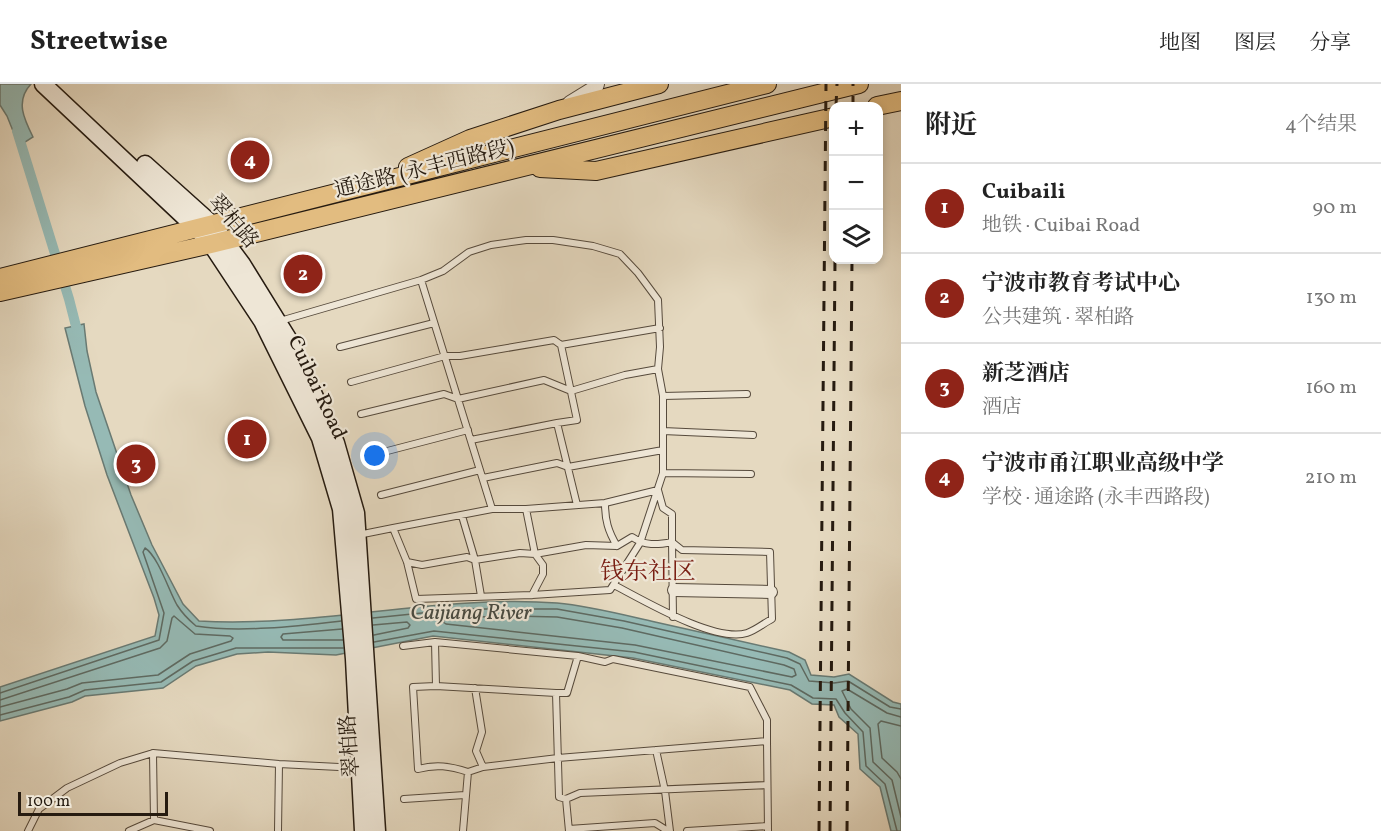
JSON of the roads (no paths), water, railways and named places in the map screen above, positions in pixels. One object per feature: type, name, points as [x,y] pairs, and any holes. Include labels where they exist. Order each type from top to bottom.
[{"type":"main road","points":[[362,187],[470,138],[559,110],[659,84]]},
{"type":"main road","name":"通途路 (永丰西路段)","points":[[89,264],[205,227],[767,84]]},
{"type":"main road","name":"通途路 (永丰西路段)","points":[[0,292],[39,276],[89,264],[218,242],[859,84]]},
{"type":"main road","name":"翠柏路","points":[[50,86],[205,227]]},
{"type":"main road","points":[[883,105],[901,101]]},
{"type":"main road","points":[[520,167],[596,171],[829,118]]},
{"type":"main road","name":"Cuibai Road","points":[[205,227],[218,242],[262,321],[320,438],[341,509],[355,600],[360,659],[360,768],[363,831]]},
{"type":"main road","name":"翠柏路","points":[[218,242],[279,321],[336,443],[356,513],[355,600]]},
{"type":"main road","name":"通途路 (永丰西路段)","points":[[0,278],[39,276]]},
{"type":"main road","name":"翠柏路","points":[[360,659],[377,831]]},
{"type":"street","points":[[559,110],[596,87],[597,84]]},
{"type":"street","points":[[674,590],[771,592]]},
{"type":"lane","points":[[279,321],[421,280],[443,271],[469,252],[491,245],[526,240],[553,240],[593,246],[620,254],[658,300],[660,328],[658,369],[663,396],[663,473],[640,543],[610,590],[532,596],[416,599],[407,562],[393,528]]},
{"type":"lane","points":[[421,280],[492,509]]},
{"type":"lane","points":[[340,347],[434,323]]},
{"type":"lane","points":[[561,345],[660,328]]},
{"type":"lane","points":[[351,382],[445,356],[460,356],[554,340],[561,345],[577,420],[471,440]]},
{"type":"lane","points":[[361,414],[444,394],[458,399],[544,380],[571,391],[625,375],[658,369]]},
{"type":"lane","points":[[663,396],[747,394]]},
{"type":"lane","points":[[557,423],[577,505]]},
{"type":"lane","points":[[372,455],[468,430]]},
{"type":"lane","points":[[663,431],[753,435]]},
{"type":"lane","points":[[483,478],[557,463],[568,467],[663,450]]},
{"type":"lane","points":[[381,495],[480,470]]},
{"type":"lane","points":[[663,473],[751,474]]},
{"type":"lane","points":[[357,535],[492,509],[526,509],[605,503],[658,490]]},
{"type":"lane","points":[[658,490],[663,508],[672,514],[673,617]]},
{"type":"lane","points":[[605,503],[605,520],[617,546]]},
{"type":"lane","points":[[526,509],[535,554],[543,565],[543,574],[532,596]]},
{"type":"lane","points":[[462,516],[475,560],[481,596]]},
{"type":"lane","points":[[407,562],[422,565],[467,556],[475,560],[520,553],[535,554],[586,545],[617,546],[632,537],[640,543],[656,545],[672,542],[682,550],[770,552],[771,619],[747,633],[724,633],[673,617],[614,585]]},
{"type":"lane","points":[[435,642],[436,686]]},
{"type":"lane","points":[[403,646],[435,642],[578,656],[605,662],[613,659],[750,687],[767,720],[768,828],[687,831]]},
{"type":"lane","points":[[578,656],[567,693],[436,686],[413,687],[418,769],[430,765],[451,766],[468,772],[483,767],[558,758],[767,741]]},
{"type":"lane","points":[[475,688],[482,732],[477,752],[483,767]]},
{"type":"lane","points":[[556,693],[559,797],[566,799],[580,793],[635,789],[665,790],[767,785]]},
{"type":"lane","points":[[656,750],[665,790],[669,831]]},
{"type":"lane","points":[[28,831],[39,809],[67,788],[120,763],[153,753],[279,764],[360,768]]},
{"type":"lane","points":[[153,753],[154,820]]},
{"type":"lane","points":[[278,831],[279,764]]},
{"type":"lane","points":[[463,831],[468,772]]},
{"type":"lane","points":[[404,800],[465,795]]},
{"type":"lane","points":[[566,799],[569,830],[656,823],[669,831]]},
{"type":"lane","points":[[129,831],[154,820],[210,831]]},
{"type":"water","points":[[0,84],[31,84],[26,90],[22,103],[24,117],[33,137],[19,146],[0,105]]},
{"type":"water","name":"Caijiang River","points":[[84,324],[96,392],[131,495],[152,545],[183,604],[199,621],[288,620],[467,603],[512,601],[557,603],[607,611],[789,652],[805,660],[811,675],[834,677],[849,674],[893,702],[901,704],[901,831],[891,831],[880,787],[860,769],[858,734],[839,717],[834,705],[812,704],[790,690],[633,658],[433,636],[336,655],[268,652],[237,654],[196,666],[163,688],[85,696],[72,702],[0,721],[0,687],[155,636],[159,615],[107,475],[85,406],[65,328]]},
{"type":"waterway","points":[[17,131],[79,338]]},
{"type":"railway","points":[[819,831],[826,84]]},
{"type":"railway","points":[[836,102],[837,84]]},
{"type":"railway","points":[[853,84],[853,102]]},
{"type":"railway","points":[[830,831],[835,264]]},
{"type":"railway","points":[[847,831],[852,264]]},
{"type":"place","name":"宁波市甬江职业高级中学","points":[[250,160]]},
{"type":"place","name":"宁波市教育考试中心","points":[[303,274]]},
{"type":"place","name":"Cuibaili","points":[[247,439]]},
{"type":"place","name":"新芝酒店","points":[[136,464]]},
{"type":"district","name":"钱东社区","points":[[648,571]]}]
